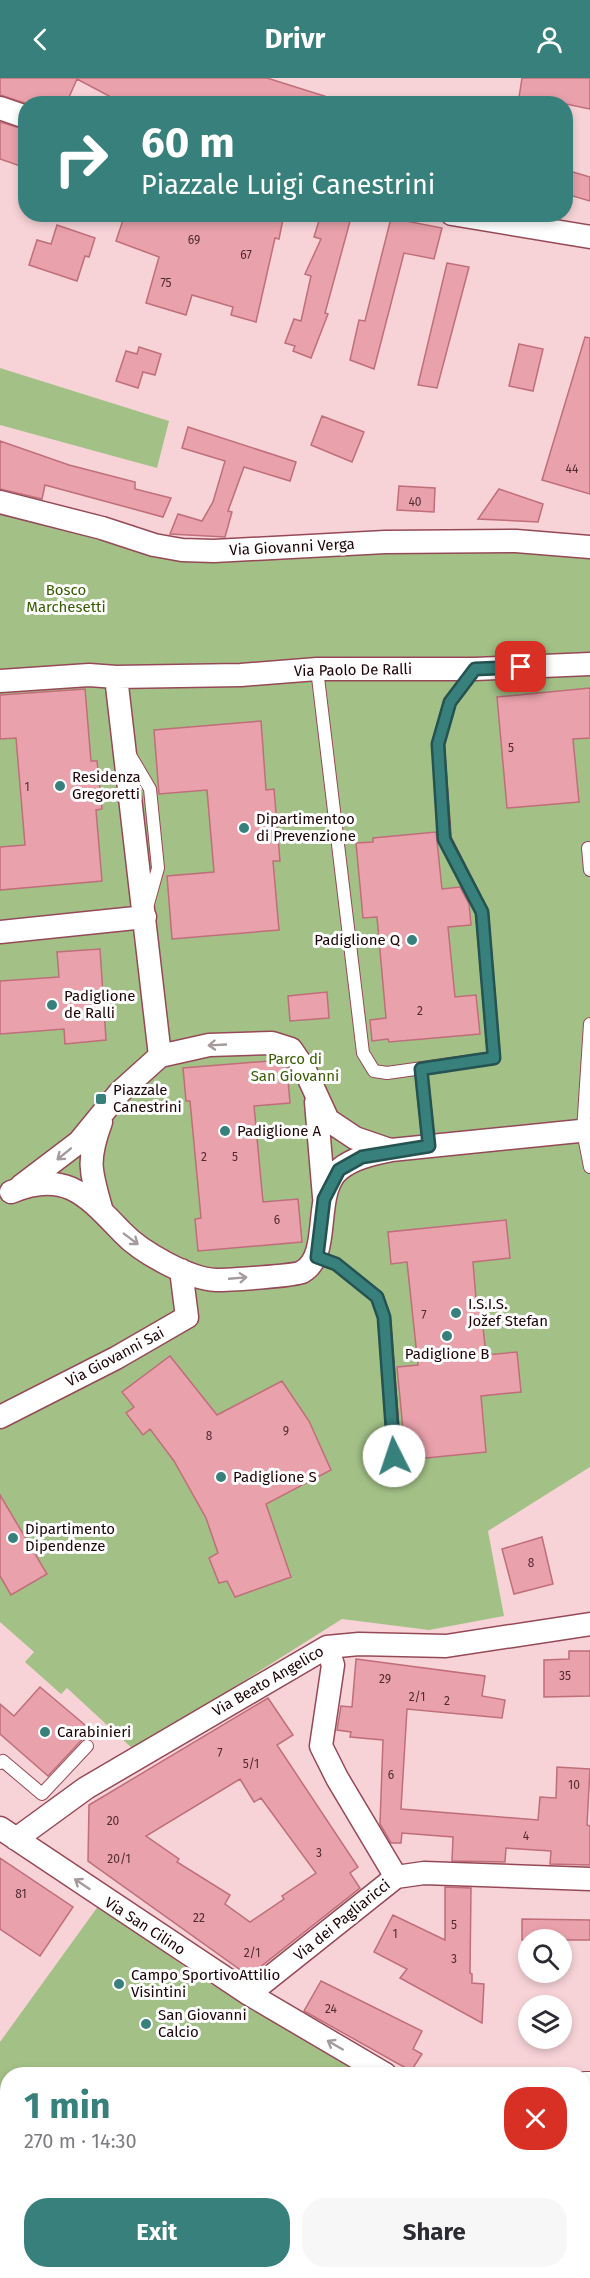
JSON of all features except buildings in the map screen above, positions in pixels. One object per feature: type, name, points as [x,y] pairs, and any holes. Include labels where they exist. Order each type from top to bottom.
[{"type":"street","points":[[0,108],[18,114]]},
{"type":"street","points":[[500,222],[590,237]]},
{"type":"street","name":"Via Giovanni Verga","points":[[0,502],[102,528],[154,545],[182,550],[214,551],[385,542],[504,541],[590,547]]},
{"type":"street","name":"Via Paolo De Ralli","points":[[0,681],[88,675],[116,677],[241,675],[317,669],[475,669],[590,664]]},
{"type":"street","points":[[116,677],[160,1056]]},
{"type":"street","points":[[0,932],[145,917]]},
{"type":"street","points":[[5,1196],[79,1142],[120,1092],[160,1056],[209,1045],[272,1043],[291,1049],[304,1068],[328,1120],[355,1138],[392,1150]]},
{"type":"street","points":[[5,1196],[30,1184],[71,1187],[87,1196],[125,1236],[180,1270],[214,1280],[301,1272],[317,1257],[324,1199],[315,1092]]},
{"type":"street","points":[[101,1209],[90,1171],[92,1146],[103,1114]]},
{"type":"street","points":[[324,1199],[339,1170],[362,1157],[392,1150],[586,1130]]},
{"type":"street","name":"Via Giovanni Sai","points":[[0,1417],[116,1358],[187,1317],[180,1270]]},
{"type":"street","name":"Via Beato Angelico","points":[[8,1833],[327,1647],[359,1644],[446,1646],[590,1624]]},
{"type":"street","points":[[327,1647],[333,1665],[321,1746],[337,1778],[396,1877]]},
{"type":"street","name":"Via San Cilino","points":[[8,1833],[249,1994],[373,2067]]},
{"type":"street","name":"Via dei Pagliaricci","points":[[249,1994],[396,1877],[424,1873],[590,1880]]},
{"type":"lane","points":[[317,669],[363,1053],[374,1071],[387,1073],[494,1058],[482,912],[444,839],[438,744],[450,702],[475,669]]},
{"type":"lane","points":[[588,848],[590,870]]},
{"type":"lane","points":[[590,1024],[586,1130],[590,1167]]},
{"type":"lane","points":[[421,1069],[429,1146]]},
{"type":"lane","points":[[317,1257],[336,1264],[377,1297],[384,1317],[394,1456]]},
{"type":"lane","points":[[0,1763],[3,1761],[42,1794],[87,1746]]},
{"type":"green space","points":[[0,368],[169,421],[157,468],[0,425]]},
{"type":"green space","name":"Parco di San Giovanni","points":[[0,514],[121,544],[518,552],[590,556],[590,1467],[488,1531],[504,1616],[429,1630],[342,1619],[134,1750],[67,1688],[61,1694],[25,1662],[34,1652],[0,1622]]},
{"type":"green space","name":"Campo SportivoAttilio Visintini","points":[[99,1905],[199,1977],[352,2067],[0,2067],[0,2042]]},
{"type":"place","name":"Residenza Gregoretti","points":[[60,786]]},
{"type":"place","name":"Dipartimentoo di Prevenzione","points":[[244,828]]},
{"type":"place","name":"Padiglione Q","points":[[412,940]]},
{"type":"place","name":"Padiglione de Ralli","points":[[52,1005]]},
{"type":"place","name":"Piazzale Canestrini","points":[[101,1099]]},
{"type":"place","name":"Padiglione A","points":[[225,1131]]},
{"type":"place","name":"I.S.I.S. Jožef Stefan","points":[[456,1313]]},
{"type":"place","name":"Padiglione B","points":[[447,1336]]},
{"type":"place","name":"Padiglione S","points":[[221,1477]]},
{"type":"place","name":"Dipartimento Dipendenze","points":[[13,1538]]},
{"type":"place","name":"Carabinieri","points":[[45,1732]]},
{"type":"place","name":"Campo SportivoAttilio Visintini","points":[[119,1984]]},
{"type":"place","name":"San Giovanni Calcio","points":[[146,2024]]},
{"type":"route","points":[[394,1456],[384,1317],[377,1297],[336,1264],[317,1257],[324,1199],[339,1170],[362,1157],[392,1150],[429,1146],[421,1069],[494,1058],[482,912],[444,839],[438,744],[450,702],[475,669],[521,667]]},
{"type":"park label","name":"Bosco Marchesetti","points":[[66,598]]}]
